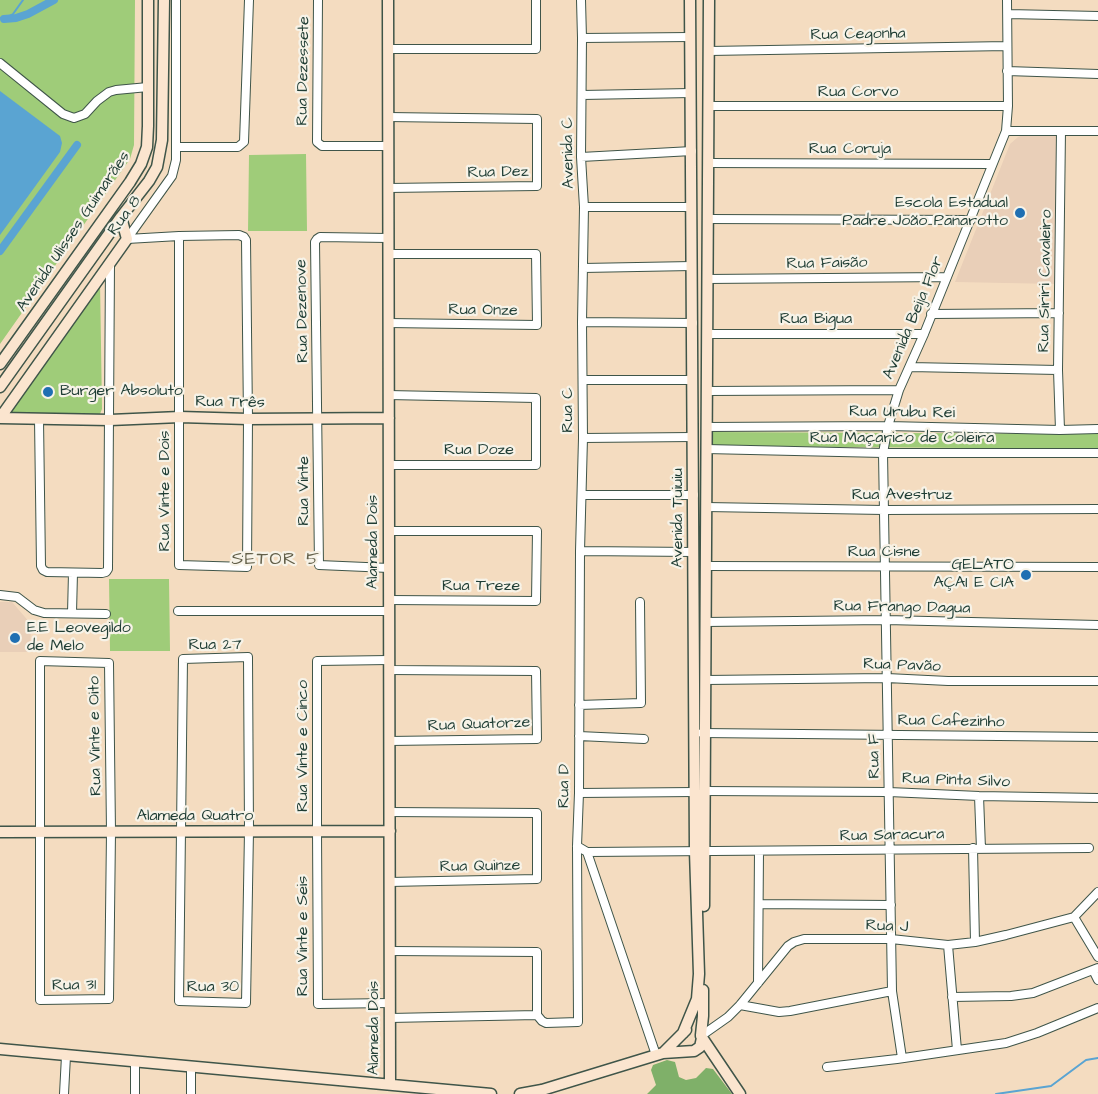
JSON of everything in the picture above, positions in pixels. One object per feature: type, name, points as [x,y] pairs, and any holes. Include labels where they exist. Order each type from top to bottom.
[{"type":"main road","name":"Avenida Ulisses Guimarães","points":[[0,364],[141,164],[147,147],[148,0]]},
{"type":"main road","name":"Avenida Ulisses Guimarães","points":[[0,387],[157,167],[162,140],[164,0]]},
{"type":"main road","name":"Alameda Dois","points":[[388,0],[390,1084]]},
{"type":"main road","name":"Avenida Tuiuiu","points":[[682,1034],[697,999],[700,851],[700,733],[694,581],[690,0]]},
{"type":"main road","name":"Avenida Tuiuiu","points":[[700,733],[705,680],[709,0]]},
{"type":"main road","points":[[121,217],[127,239]]},
{"type":"main road","name":"Rua 8","points":[[0,418],[127,239]]},
{"type":"main road","points":[[692,296],[707,296]]},
{"type":"main road","name":"Rua Três","points":[[0,418],[110,420],[180,417],[388,418]]},
{"type":"main road","points":[[694,581],[706,581]]},
{"type":"main road","name":"Alameda Quatro","points":[[0,832],[390,831]]},
{"type":"main road","name":"Avenida Tuiuiu","points":[[700,851],[703,1016],[701,1036]]},
{"type":"main road","points":[[660,1054],[682,1034],[690,1029],[696,1030],[740,1094]]},
{"type":"main road","points":[[682,1034],[681,1045],[685,1050],[722,1068]]},
{"type":"main road","points":[[520,1094],[542,1090],[660,1054],[691,1051],[700,1047],[701,1036]]},
{"type":"main road","points":[[0,1049],[490,1094]]},
{"type":"street","name":"Rua 8","points":[[127,239],[172,176],[176,160],[176,0]]},
{"type":"street","points":[[176,147],[238,147],[244,142],[249,0]]},
{"type":"street","name":"Rua Dezessete","points":[[318,0],[316,142],[322,146],[388,146]]},
{"type":"street","points":[[388,49],[536,49],[536,0]]},
{"type":"street","points":[[581,0],[582,38],[691,38]]},
{"type":"street","name":"Avenida Beija Flor","points":[[883,453],[888,426],[899,390],[1006,131],[1008,106],[1007,0]]},
{"type":"street","points":[[1008,14],[1098,16]]},
{"type":"street","name":"Avenida C","points":[[582,38],[583,268]]},
{"type":"street","name":"Rua Cegonha","points":[[709,51],[1007,46]]},
{"type":"street","points":[[0,63],[63,114],[74,117],[85,114],[109,92],[148,87]]},
{"type":"street","points":[[1007,71],[1098,74]]},
{"type":"street","points":[[582,95],[691,93]]},
{"type":"street","name":"Rua Corvo","points":[[708,106],[1008,106]]},
{"type":"street","name":"Rua Dez","points":[[388,117],[537,119],[537,186],[388,188]]},
{"type":"street","points":[[1006,131],[1098,131]]},
{"type":"street","name":"Rua Siriri Cavaleiro","points":[[1060,430],[1058,370],[1061,131]]},
{"type":"street","points":[[581,157],[692,151]]},
{"type":"street","name":"Rua Coruja","points":[[708,164],[992,164]]},
{"type":"street","points":[[584,207],[692,207]]},
{"type":"street","points":[[708,219],[970,220]]},
{"type":"street","points":[[127,239],[240,235],[245,238],[247,243],[249,419]]},
{"type":"street","points":[[179,236],[180,417]]},
{"type":"street","name":"Rua Dezenove","points":[[318,418],[316,240],[320,237],[388,238]]},
{"type":"street","name":"Rua Onze","points":[[388,254],[536,254],[537,325],[388,323]]},
{"type":"street","points":[[39,419],[41,566],[47,572],[102,573],[108,569],[110,262]]},
{"type":"street","points":[[583,268],[692,266]]},
{"type":"street","name":"Rua C","points":[[580,551],[583,438],[583,268]]},
{"type":"street","name":"Rua Faisão","points":[[707,279],[946,277]]},
{"type":"street","points":[[932,314],[1059,313]]},
{"type":"street","points":[[582,322],[693,323]]},
{"type":"street","name":"Rua Bigua","points":[[707,334],[924,334]]},
{"type":"street","points":[[910,367],[1058,370]]},
{"type":"street","points":[[583,380],[693,380]]},
{"type":"street","points":[[707,391],[899,390]]},
{"type":"street","name":"Rua Doze","points":[[388,395],[536,398],[536,465],[389,465]]},
{"type":"street","name":"Rua Vinte e Dois","points":[[180,417],[179,565],[247,567],[249,419]]},
{"type":"street","name":"Rua Vinte","points":[[318,418],[319,565],[389,568]]},
{"type":"street","name":"Rua Urubu Rei","points":[[706,427],[888,426],[1098,429]]},
{"type":"street","points":[[583,438],[693,438]]},
{"type":"street","name":"Rua Maçarico de Coleira","points":[[706,449],[883,453],[1098,453]]},
{"type":"street","name":"Rua F","points":[[883,453],[892,992],[902,1058]]},
{"type":"street","points":[[582,495],[694,495]]},
{"type":"street","name":"Rua Avestruz","points":[[706,507],[884,510],[1098,509]]},
{"type":"street","name":"Rua Treze","points":[[389,531],[537,531],[536,601],[389,606]]},
{"type":"street","points":[[580,551],[694,552]]},
{"type":"street","name":"Rua D","points":[[537,1015],[546,1023],[578,1022],[576,846],[579,792],[580,551]]},
{"type":"street","name":"Rua Cisne","points":[[706,566],[1098,567]]},
{"type":"street","points":[[72,613],[73,573]]},
{"type":"street","points":[[0,595],[22,599],[34,610],[44,613],[106,614]]},
{"type":"street","points":[[579,705],[641,703],[640,602]]},
{"type":"street","points":[[178,610],[389,606]]},
{"type":"street","name":"Rua Frango Dagua","points":[[705,622],[886,620],[1098,625]]},
{"type":"street","name":"Rua 27","points":[[180,831],[183,659],[248,657],[249,831]]},
{"type":"street","name":"Rua Vinte e Oito","points":[[41,832],[40,661],[108,663],[111,832]]},
{"type":"street","name":"Rua Vinte e Cinco","points":[[317,831],[317,661],[389,665]]},
{"type":"street","name":"Rua Quatorze","points":[[389,665],[536,671],[537,739],[389,741]]},
{"type":"street","name":"Rua Pavão","points":[[705,680],[887,678],[948,681],[1098,681]]},
{"type":"street","name":"Rua Cafezinho","points":[[700,733],[1098,738]]},
{"type":"street","points":[[579,736],[644,739]]},
{"type":"street","name":"Rua Pinta Silvo","points":[[579,792],[889,792],[1098,798]]},
{"type":"street","points":[[975,942],[979,796]]},
{"type":"street","name":"Rua Quinze","points":[[389,812],[537,813],[537,879],[390,882]]},
{"type":"street","name":"Rua 30","points":[[180,831],[179,1001],[246,1003],[249,831]]},
{"type":"street","name":"Rua Vinte e Seis","points":[[317,831],[318,1004],[390,1003]]},
{"type":"street","name":"Rua 31","points":[[41,832],[40,1000],[109,999],[111,832]]},
{"type":"street","points":[[576,846],[587,852],[660,1054]]},
{"type":"street","name":"Rua Saracura","points":[[587,852],[1089,848]]},
{"type":"street","points":[[758,983],[759,850]]},
{"type":"street","points":[[1098,892],[1074,917],[1098,957]]},
{"type":"street","points":[[759,904],[891,905]]},
{"type":"street","name":"Rua J","points":[[701,1036],[728,1017],[740,1005],[788,946],[794,942],[804,939],[891,939],[948,945],[975,942],[1074,917]]},
{"type":"street","points":[[948,945],[957,1050]]},
{"type":"street","points":[[390,951],[537,951],[537,1015],[390,1018]]},
{"type":"street","points":[[952,996],[1011,996],[1033,993],[1095,969],[1098,980]]},
{"type":"street","points":[[740,1005],[779,1012],[892,992]]},
{"type":"street","points":[[827,1067],[1006,1042],[1037,1033],[1098,1008]]},
{"type":"street","points":[[64,1094],[66,1056]]},
{"type":"street","points":[[135,1062],[135,1094]]},
{"type":"street","points":[[191,1067],[191,1094]]},
{"type":"shaded area","name":"Escola Estadual Padre João Panarotto","points":[[1059,133],[1056,284],[955,282],[1010,144],[1026,134]]},
{"type":"shaded area","name":"E.E Leovegildo de Melo","points":[[0,602],[12,602],[31,624],[30,652],[0,652]]},
{"type":"green space","points":[[0,0],[135,0],[134,145],[130,159],[0,344]]},
{"type":"green space","points":[[306,154],[307,231],[248,231],[249,155]]},
{"type":"green space","points":[[100,281],[102,409],[100,414],[7,415]]},
{"type":"green space","points":[[711,432],[1098,434],[1098,449],[711,446]]},
{"type":"green space","points":[[109,579],[169,579],[170,651],[110,651]]},
{"type":"green space","points":[[667,1060],[675,1062],[679,1077],[686,1080],[696,1078],[706,1068],[713,1069],[732,1094],[647,1094],[656,1085],[651,1070],[653,1065]]},
{"type":"water","points":[[0,91],[60,136],[62,143],[60,152],[0,235]]},
{"type":"waterway","points":[[0,18],[4,19],[13,14],[23,0]]},
{"type":"waterway","points":[[4,19],[28,14],[54,0]]},
{"type":"waterway","points":[[0,251],[77,145]]},
{"type":"waterway","points":[[996,1094],[1051,1086],[1086,1060],[1098,1058]]},
{"type":"place","name":"Escola Estadual Padre João Panarotto","points":[[1020,213]]},
{"type":"place","name":"Burger Absoluto","points":[[48,392]]},
{"type":"place","name":"GELATO AÇAI E CIA","points":[[1026,575]]},
{"type":"place","name":"E.E Leovegildo de Melo","points":[[15,638]]},
{"type":"district","name":"SETOR 5","points":[[276,560]]}]
